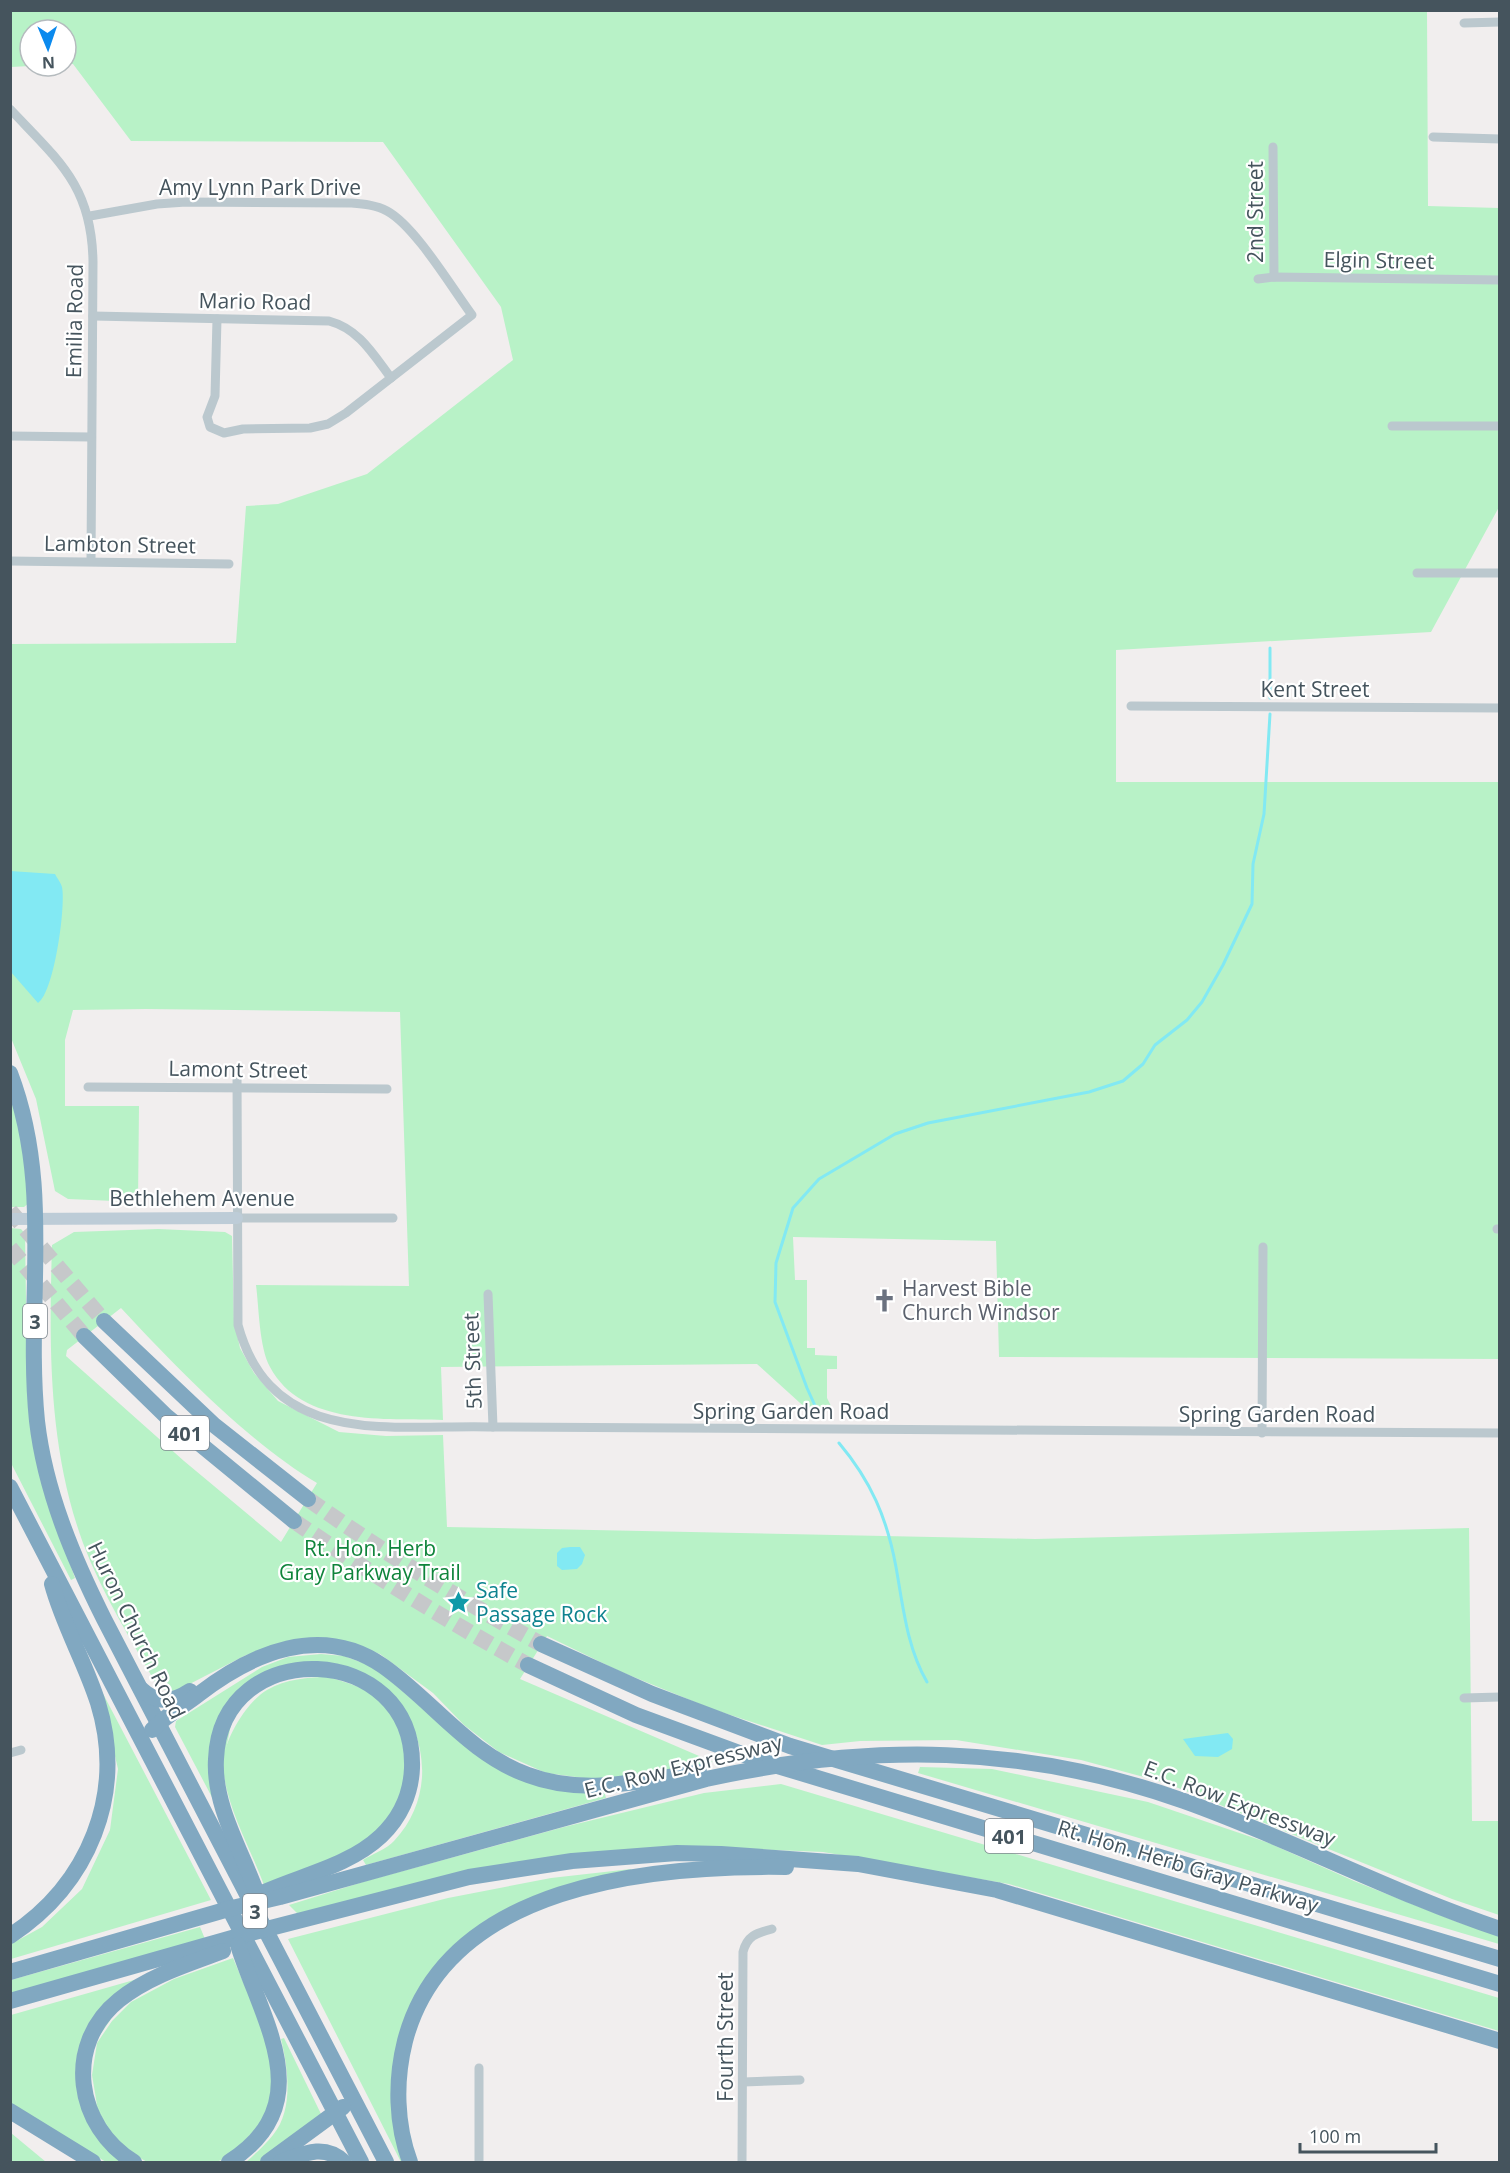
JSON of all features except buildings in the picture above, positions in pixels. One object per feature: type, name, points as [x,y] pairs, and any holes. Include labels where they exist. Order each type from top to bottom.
[{"type":"highway","name":"Huron Church Road","points":[[10,1073],[31,1147],[37,1196],[35,1384],[38,1423],[46,1469],[74,1557],[386,2163]]},
{"type":"highway","name":"401","points":[[104,1321],[214,1425],[308,1499]]},
{"type":"highway","name":"401","points":[[84,1336],[166,1416],[294,1521]]},
{"type":"highway","name":"Huron Church Road","points":[[10,1487],[227,1901],[361,2163]]},
{"type":"highway","points":[[10,1936],[42,1912],[80,1867],[97,1830],[107,1775],[106,1740],[101,1713],[56,1598],[44,1551]]},
{"type":"highway","points":[[140,1687],[150,1696],[170,1701],[269,1653],[305,1644],[330,1645],[354,1652],[384,1666],[469,1741],[506,1766],[526,1775],[554,1783],[586,1786],[705,1775]]},
{"type":"highway","name":"Rt. Hon. Herb Gray Parkway","points":[[541,1644],[652,1694],[790,1746],[1500,1959]]},
{"type":"highway","name":"Rt. Hon. Herb Gray Parkway","points":[[528,1665],[636,1715],[761,1761],[1500,1984]]},
{"type":"highway","points":[[10,1972],[204,1917],[227,1901],[278,1892],[365,1848],[391,1825],[399,1814],[410,1788],[412,1756],[406,1730],[399,1715],[381,1693],[369,1684],[344,1672],[322,1668],[296,1669],[261,1683],[244,1696],[231,1711],[217,1747],[216,1772],[224,1808],[255,1885],[279,1956]]},
{"type":"highway","points":[[142,1740],[158,1723],[213,1682]]},
{"type":"highway","name":"E.C. Row Expressway","points":[[278,1892],[705,1775],[838,1757],[917,1753],[1021,1761],[1142,1787],[1216,1813],[1421,1901],[1500,1929]]},
{"type":"highway","points":[[10,2001],[217,1948],[292,1924],[469,1877],[572,1861],[677,1853],[721,1854],[822,1859],[905,1871],[1037,1900],[1500,2041]]},
{"type":"highway","points":[[410,2163],[402,2138],[398,2099],[403,2051],[413,2017],[431,1983],[445,1965],[470,1940],[506,1916],[568,1893],[685,1871],[767,1867],[905,1871]]},
{"type":"highway","points":[[227,1901],[239,1949],[272,2032],[279,2082],[278,2096],[268,2124],[252,2146],[229,2163]]},
{"type":"highway","points":[[134,2163],[103,2136],[88,2110],[83,2068],[90,2038],[106,2013],[133,1989],[217,1948]]},
{"type":"highway","points":[[268,2163],[353,2099]]},
{"type":"highway","points":[[10,2111],[93,2163]]},
{"type":"highway","points":[[281,2163],[307,2152],[320,2151],[334,2155],[344,2163]]},
{"type":"street","points":[[1464,23],[1500,22]]},
{"type":"street","name":"Emilia Road","points":[[10,109],[68,173],[90,216],[93,247],[91,561]]},
{"type":"street","points":[[1433,137],[1500,139]]},
{"type":"street","name":"2nd Street","points":[[1273,147],[1274,277]]},
{"type":"street","name":"Amy Lynn Park Drive","points":[[90,216],[157,204],[186,202],[372,205],[389,212],[423,249],[471,315],[346,413],[320,426],[243,429],[218,433],[210,427],[207,417],[215,396],[217,319]]},
{"type":"street","name":"Elgin Street","points":[[1258,279],[1274,277],[1500,280]]},
{"type":"street","name":"Mario Road","points":[[93,316],[311,320],[339,324],[364,342],[392,378]]},
{"type":"street","points":[[1392,426],[1500,426]]},
{"type":"street","points":[[10,436],[91,437]]},
{"type":"street","name":"Lambton Street","points":[[10,561],[229,564]]},
{"type":"street","points":[[1417,573],[1500,573]]},
{"type":"street","name":"Kent Street","points":[[1131,706],[1500,708]]},
{"type":"street","name":"Spring Garden Road","points":[[237,1072],[238,1325],[253,1364],[284,1400],[316,1417],[337,1422],[493,1427],[1500,1433]]},
{"type":"street","name":"Lamont Street","points":[[88,1087],[387,1089]]},
{"type":"street","name":"Bethlehem Avenue","points":[[10,1219],[393,1218]]},
{"type":"street","points":[[1262,1433],[1263,1246]]},
{"type":"street","name":"5th Street","points":[[488,1294],[493,1427]]},
{"type":"street","points":[[1464,1698],[1500,1697]]},
{"type":"street","points":[[10,1753],[21,1750]]},
{"type":"street","name":"Fourth Street","points":[[742,2163],[743,1953],[746,1942],[754,1934],[772,1929]]},
{"type":"street","points":[[479,2068],[479,2163]]},
{"type":"street","points":[[743,2082],[800,2080]]},
{"type":"green space","points":[[11,11],[1427,11],[1428,206],[1499,208],[1499,507],[1431,632],[1116,650],[1116,782],[1499,782],[1499,1359],[999,1357],[996,1241],[793,1237],[795,1280],[807,1280],[807,1348],[815,1348],[815,1355],[837,1356],[837,1369],[827,1369],[827,1398],[831,1406],[810,1412],[757,1364],[441,1367],[443,1420],[372,1418],[324,1410],[303,1400],[284,1386],[270,1367],[262,1338],[256,1285],[409,1286],[400,1012],[73,1010],[65,1040],[65,1106],[139,1106],[138,1202],[68,1199],[55,1191],[36,1099],[11,1038],[11,644],[236,643],[246,506],[278,504],[367,474],[513,360],[501,307],[383,142],[131,141],[78,71],[78,18],[18,18],[18,67],[11,67]]},
{"type":"green space","points":[[10,1094],[24,1149],[30,1202],[24,1207],[11,1207]]},
{"type":"green space","points":[[10,1228],[21,1229],[25,1234],[27,1366],[46,1497],[75,1578],[71,1580],[11,1463]]},
{"type":"green space","name":"Rt. Hon. Herb Gray Parkway Trail","points":[[158,1229],[225,1232],[232,1236],[234,1321],[240,1348],[254,1373],[278,1401],[339,1432],[386,1436],[443,1435],[447,1527],[1035,1539],[1469,1528],[1472,1821],[1499,1821],[1499,1915],[1452,1899],[1166,1783],[1081,1760],[956,1740],[860,1741],[822,1745],[712,1709],[619,1671],[547,1636],[520,1679],[713,1762],[620,1778],[591,1779],[546,1773],[499,1752],[464,1725],[433,1693],[380,1654],[344,1641],[246,1655],[176,1691],[159,1689],[99,1581],[71,1507],[63,1470],[53,1396],[51,1358],[52,1245],[74,1232]],"holes":[[[121,1308],[189,1378],[239,1425],[265,1447],[317,1483],[281,1542],[184,1461],[66,1356],[67,1350]]]},
{"type":"green space","points":[[321,1654],[344,1656],[374,1667],[482,1759],[604,1791],[606,1798],[366,1865],[363,1860],[391,1844],[412,1814],[421,1785],[421,1755],[413,1727],[398,1701],[376,1681],[349,1667],[317,1662],[290,1670],[237,1695],[215,1803],[175,1727],[176,1721],[262,1667],[288,1657]]},
{"type":"green space","points":[[329,1677],[371,1693],[383,1702],[395,1718],[403,1736],[407,1754],[402,1793],[383,1826],[358,1848],[319,1867],[264,1885],[229,1798],[223,1768],[226,1747],[243,1714],[267,1690],[297,1679]]},
{"type":"green space","points":[[99,1686],[211,1900],[11,1959],[11,1944],[42,1927],[82,1889],[110,1830],[118,1769]]},
{"type":"green space","points":[[920,1767],[992,1769],[1148,1802],[1269,1843],[1354,1881],[1460,1923],[1499,1935],[1499,1944],[918,1773]]},
{"type":"green space","points":[[781,1784],[1499,1998],[1499,2031],[1009,1884],[823,1852],[699,1847],[608,1851],[298,1914],[289,1905],[366,1881],[564,1827],[704,1793]]},
{"type":"green space","points":[[631,1869],[633,1876],[530,1900],[486,1920],[458,1945],[400,2043],[401,2162],[288,1939],[448,1898],[551,1878]]},
{"type":"green space","points":[[200,1927],[205,1939],[11,1996],[11,1980]]},
{"type":"green space","points":[[233,1958],[266,2036],[275,2080],[267,2117],[229,2157],[216,2162],[147,2162],[128,2151],[112,2135],[97,2105],[92,2075],[97,2043],[112,2021],[131,2002],[174,1979]]},
{"type":"green space","points":[[134,1980],[135,1984],[78,2067],[126,2162],[106,2162],[11,2104],[11,2015]]},
{"type":"green space","points":[[284,2038],[322,2116],[260,2162],[246,2162],[273,2135],[284,2114],[288,2088],[281,2039]]},
{"type":"green space","points":[[11,2133],[46,2162],[11,2162]]},
{"type":"water","points":[[10,871],[55,874],[62,887],[58,949],[49,983],[44,996],[38,1003],[11,972]]},
{"type":"water","points":[[580,1547],[585,1555],[582,1564],[577,1569],[562,1570],[557,1566],[557,1553],[562,1548]]},
{"type":"water","points":[[1228,1733],[1233,1739],[1232,1749],[1218,1757],[1195,1756],[1183,1739]]},
{"type":"waterway","points":[[1270,648],[1270,698]]},
{"type":"waterway","points":[[817,1410],[775,1302],[776,1263],[793,1208],[819,1179],[895,1134],[928,1123],[1089,1092],[1123,1081],[1143,1064],[1155,1045],[1187,1020],[1202,1002],[1223,965],[1252,904],[1253,864],[1264,814],[1270,714]]},
{"type":"waterway","points":[[839,1443],[869,1486],[888,1532],[910,1641],[927,1682]]},
{"type":"tunnel","points":[[10,1211],[104,1321]]},
{"type":"tunnel","points":[[10,1248],[84,1336]]},
{"type":"tunnel","points":[[308,1499],[423,1575],[541,1644]]},
{"type":"tunnel","points":[[294,1521],[409,1596],[528,1665]]},
{"type":"place","name":"Harvest Bible Church Windsor","points":[[884,1300]]},
{"type":"place","name":"Safe Passage Rock","points":[[458,1602]]}]
